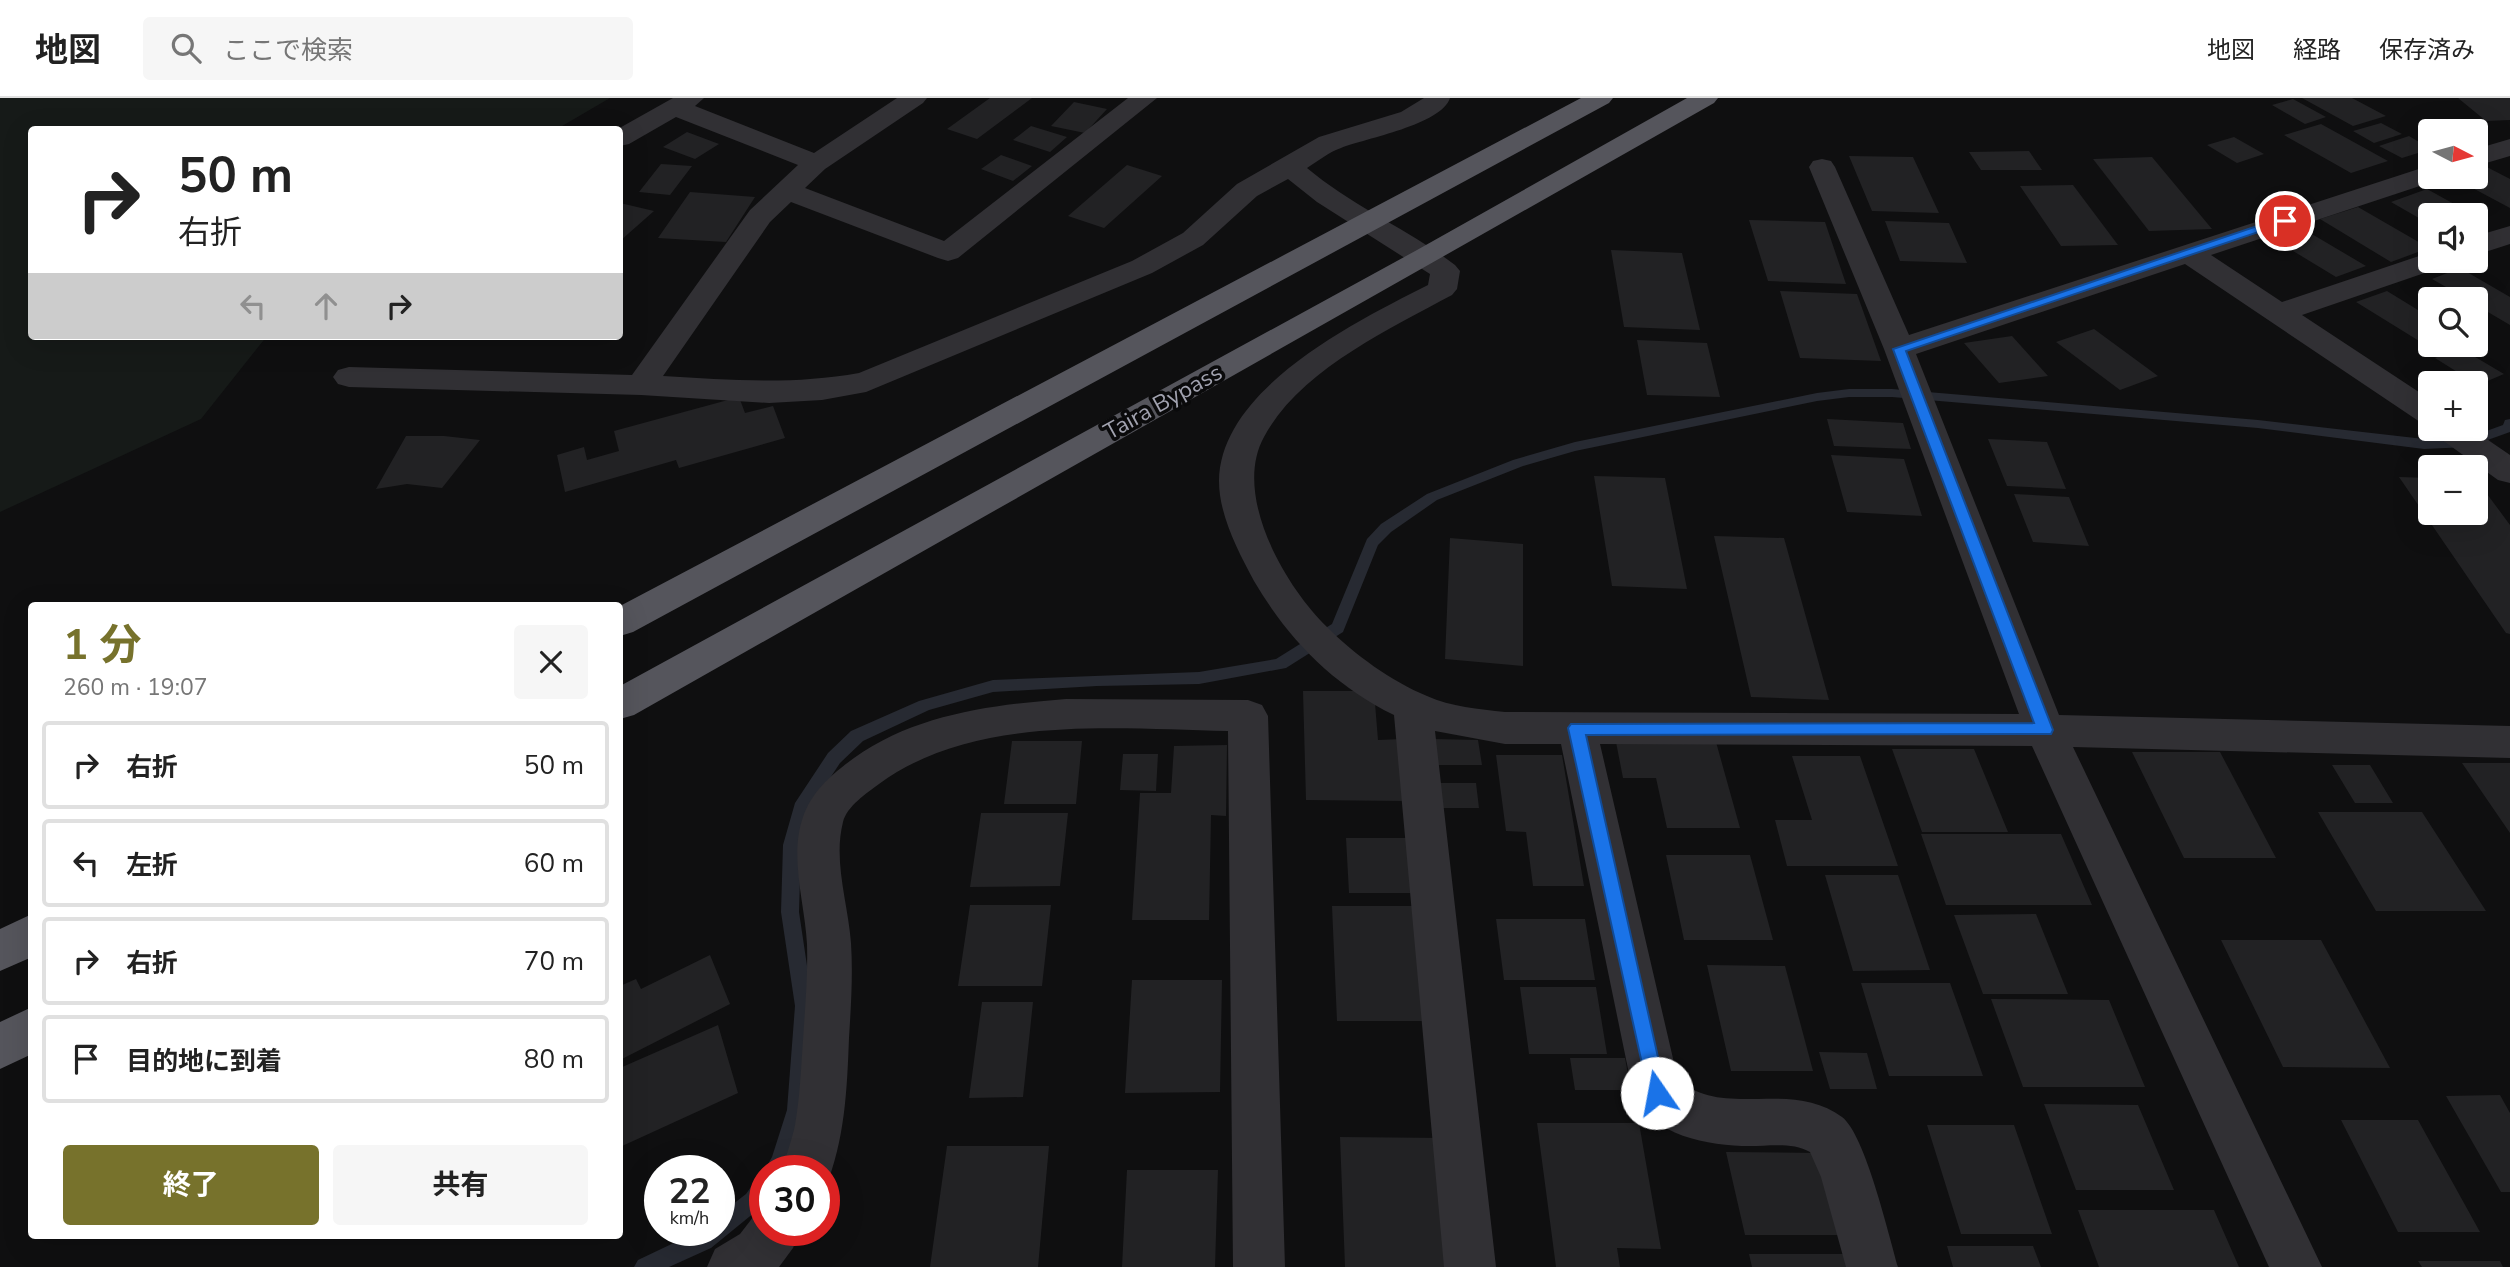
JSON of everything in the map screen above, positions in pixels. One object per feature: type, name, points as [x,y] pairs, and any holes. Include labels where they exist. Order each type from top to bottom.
[{"type":"highway","points":[[623,620],[1369,224],[1600,98]]},
{"type":"highway","name":"Taira Bypass","points":[[623,702],[1427,256],[1705,98]]},
{"type":"highway","points":[[0,951],[28,936]]},
{"type":"highway","points":[[0,1047],[28,1031]]},
{"type":"street","points":[[641,385],[760,216],[816,163],[915,98]]},
{"type":"street","points":[[785,190],[948,252],[1144,98]]},
{"type":"street","points":[[349,377],[641,385],[769,393],[822,390],[866,382],[1142,267],[1193,239],[1247,190],[1328,143],[1410,117],[1435,104],[1437,98]]},
{"type":"street","points":[[623,136],[682,103],[816,163]]},
{"type":"street","points":[[2488,154],[2510,146]]},
{"type":"street","points":[[1290,167],[1310,186],[1369,224],[1427,256],[1445,271],[1442,289],[1324,357],[1265,407],[1247,438],[1238,461],[1238,499],[1273,582],[1313,636],[1351,666],[1413,707],[1462,722],[1505,728],[2045,730],[2510,742]]},
{"type":"street","points":[[1822,167],[1899,349],[2045,730],[2296,1267]]},
{"type":"street","points":[[1899,349],[2418,177]]},
{"type":"street","points":[[2488,242],[2510,234]]},
{"type":"street","points":[[2188,253],[2418,406]]},
{"type":"street","points":[[2279,313],[2418,266]]},
{"type":"street","points":[[2466,441],[2499,465]]},
{"type":"street","points":[[1413,707],[1470,1267]]},
{"type":"street","points":[[812,1155],[820,1116],[827,1015],[829,943],[819,877],[822,820],[834,801],[852,782],[893,753],[919,742],[963,729],[1039,716],[1248,716],[1259,1267]]},
{"type":"street","points":[[1577,728],[1657,1093],[1669,1106],[1712,1122],[1807,1125],[1827,1134],[1838,1152],[1872,1267]]},
{"type":"street","points":[[733,1267],[758,1252],[763,1246]]},
{"type":"shaded area","points":[[0,98],[610,98],[562,126],[28,126],[28,340],[264,340],[201,419],[0,512]]},
{"type":"building","points":[[990,98],[1032,98],[977,139],[947,129]]},
{"type":"building","points":[[2302,98],[2352,98],[2386,116],[2353,126]]},
{"type":"building","points":[[2458,98],[2510,98],[2510,120],[2484,119]]},
{"type":"building","points":[[2293,99],[2326,117],[2305,124],[2272,105]]},
{"type":"building","points":[[1074,102],[1107,109],[1085,133],[1051,126]]},
{"type":"building","points":[[2381,123],[2402,134],[2374,143],[2353,131]]},
{"type":"building","points":[[2321,124],[2388,161],[2351,173],[2284,135]]},
{"type":"building","points":[[1031,126],[1067,137],[1050,152],[1013,140]]},
{"type":"building","points":[[687,132],[719,144],[695,159],[663,147]]},
{"type":"building","points":[[2409,136],[2418,141],[2418,153],[2402,158],[2379,146]]},
{"type":"building","points":[[2234,137],[2264,154],[2237,163],[2207,145]]},
{"type":"building","points":[[2029,151],[2042,170],[1981,170],[1969,152]]},
{"type":"building","points":[[1001,155],[1032,166],[1013,181],[981,169]]},
{"type":"building","points":[[1849,156],[1913,157],[1939,213],[1872,211]]},
{"type":"building","points":[[2152,157],[2212,229],[2149,231],[2093,159]]},
{"type":"building","points":[[661,164],[692,166],[670,195],[639,192]]},
{"type":"building","points":[[1127,165],[1162,176],[1104,228],[1068,216]]},
{"type":"building","points":[[2488,168],[2510,179],[2510,208],[2474,189],[2488,189]]},
{"type":"building","points":[[2073,185],[2118,245],[2061,246],[2020,186]]},
{"type":"building","points":[[2427,189],[2452,203],[2418,203],[2418,218],[2391,202]]},
{"type":"building","points":[[690,192],[755,197],[726,242],[658,238]]},
{"type":"building","points":[[623,204],[654,211],[623,238]]},
{"type":"building","points":[[2358,207],[2418,242],[2418,252],[2391,262],[2320,219]]},
{"type":"building","points":[[1749,220],[1825,222],[1846,284],[1768,281]]},
{"type":"building","points":[[1885,221],[1949,223],[1967,263],[1900,261]]},
{"type":"building","points":[[2300,227],[2366,266],[2336,277],[2270,237]]},
{"type":"building","points":[[1611,250],[1682,253],[1700,330],[1624,327]]},
{"type":"building","points":[[2447,273],[2469,273],[2510,297],[2510,325],[2488,312],[2488,287],[2446,287],[2432,279]]},
{"type":"building","points":[[1780,291],[1857,294],[1881,361],[1800,358]]},
{"type":"building","points":[[2387,291],[2418,310],[2418,340],[2356,302]]},
{"type":"building","points":[[2094,329],[2158,376],[2120,390],[2056,342]]},
{"type":"building","points":[[2012,336],[2048,376],[1999,383],[1964,343]]},
{"type":"building","points":[[1637,340],[1707,343],[1720,397],[1647,395]]},
{"type":"building","points":[[2475,357],[2504,374],[2488,381],[2488,371],[2456,371],[2435,358]]},
{"type":"building","points":[[739,397],[745,413],[773,406],[785,438],[679,468],[676,460],[565,492],[557,455],[584,447],[587,460],[619,451],[614,431]]},
{"type":"building","points":[[1827,419],[1903,423],[1911,449],[1834,446]]},
{"type":"building","points":[[406,436],[480,440],[442,488],[407,484],[376,489]]},
{"type":"building","points":[[1988,439],[2047,442],[2066,489],[2007,486]]},
{"type":"building","points":[[1831,455],[1904,459],[1922,516],[1847,512]]},
{"type":"building","points":[[1594,476],[1665,478],[1687,589],[1612,586]]},
{"type":"building","points":[[2399,477],[2418,478],[2418,505]]},
{"type":"building","points":[[2014,494],[2069,497],[2089,546],[2033,542]]},
{"type":"building","points":[[2488,495],[2510,525],[2510,634],[2506,633],[2432,525],[2488,525]]},
{"type":"building","points":[[1714,536],[1784,538],[1829,700],[1751,697]]},
{"type":"building","points":[[1450,538],[1523,544],[1523,666],[1445,659]]},
{"type":"building","points":[[1303,691],[1374,691],[1378,740],[1403,739],[1408,801],[1306,800]]},
{"type":"building","points":[[1432,739],[1478,740],[1482,765],[1434,765]]},
{"type":"building","points":[[1012,741],[1082,741],[1076,804],[1004,804]]},
{"type":"building","points":[[1616,742],[1716,742],[1740,828],[1667,828],[1656,778],[1623,778]]},
{"type":"building","points":[[1227,745],[1226,816],[1211,815],[1209,920],[1132,920],[1140,793],[1171,793],[1174,746]]},
{"type":"building","points":[[1892,749],[1974,749],[2008,832],[1922,832]]},
{"type":"building","points":[[2132,752],[2220,752],[2276,858],[2184,858]]},
{"type":"building","points":[[1123,754],[1158,754],[1156,791],[1120,790]]},
{"type":"building","points":[[1496,755],[1562,755],[1584,886],[1533,886],[1526,832],[1506,831]]},
{"type":"building","points":[[1792,756],[1860,756],[1898,866],[1787,866],[1775,820],[1812,820]]},
{"type":"building","points":[[2462,763],[2510,763],[2510,833]]},
{"type":"building","points":[[2332,765],[2370,765],[2393,803],[2355,803]]},
{"type":"building","points":[[1434,783],[1476,783],[1479,808],[1436,808]]},
{"type":"building","points":[[2318,812],[2422,812],[2486,911],[2376,911]]},
{"type":"building","points":[[981,813],[1068,813],[1060,886],[970,887]]},
{"type":"building","points":[[1921,834],[2061,834],[2092,905],[1946,905]]},
{"type":"building","points":[[1346,838],[1417,838],[1422,893],[1349,893]]},
{"type":"building","points":[[1666,855],[1750,855],[1773,940],[1684,940]]},
{"type":"building","points":[[1825,875],[1898,875],[1930,970],[1853,971]]},
{"type":"building","points":[[970,905],[1051,905],[1042,986],[958,986]]},
{"type":"building","points":[[1332,906],[1422,906],[1432,1021],[1337,1021]]},
{"type":"building","points":[[2036,914],[2068,994],[1983,994],[1954,915]]},
{"type":"building","points":[[1496,919],[1585,919],[1595,980],[1504,980]]},
{"type":"building","points":[[2221,940],[2321,940],[2390,1068],[2283,1067]]},
{"type":"building","points":[[710,955],[730,1004],[623,1058],[623,985],[636,979],[641,989]]},
{"type":"building","points":[[1707,965],[1785,966],[1813,1071],[1731,1071]]},
{"type":"building","points":[[1132,980],[1222,980],[1220,1092],[1125,1093]]},
{"type":"building","points":[[1861,983],[1950,983],[1983,1076],[1889,1076]]},
{"type":"building","points":[[1520,987],[1596,987],[1607,1054],[1529,1054]]},
{"type":"building","points":[[1991,999],[2109,1000],[2145,1087],[2023,1087]]},
{"type":"building","points":[[982,1002],[1033,1002],[1023,1097],[969,1098]]},
{"type":"building","points":[[718,1025],[738,1093],[623,1146],[623,1067]]},
{"type":"building","points":[[1819,1052],[1867,1053],[1877,1089],[1830,1089]]},
{"type":"building","points":[[1570,1058],[1625,1058],[1631,1090],[1575,1090]]},
{"type":"building","points":[[2500,1095],[2510,1113],[2510,1192],[2501,1192],[2446,1096]]},
{"type":"building","points":[[2044,1104],[2138,1105],[2174,1190],[2076,1190]]},
{"type":"building","points":[[2341,1120],[2418,1120],[2480,1232],[2398,1232]]},
{"type":"building","points":[[1537,1123],[1639,1123],[1661,1249],[1617,1248],[1620,1267],[1556,1267]]},
{"type":"building","points":[[1927,1125],[2014,1125],[2052,1234],[1961,1234]]},
{"type":"building","points":[[1340,1137],[1443,1138],[1454,1267],[1345,1267]]},
{"type":"building","points":[[947,1146],[1049,1146],[1038,1267],[930,1267]]},
{"type":"building","points":[[1726,1152],[1818,1153],[1839,1235],[1745,1235]]},
{"type":"building","points":[[1127,1170],[1218,1170],[1215,1267],[1122,1267]]},
{"type":"building","points":[[2078,1210],[2214,1210],[2239,1267],[2099,1267]]},
{"type":"building","points":[[1947,1246],[2033,1246],[2041,1267],[1953,1267]]},
{"type":"building","points":[[1749,1254],[1846,1254],[1849,1267],[1752,1267]]},
{"type":"building","points":[[2418,1261],[2500,1261],[2503,1267],[2422,1267]]},
{"type":"waterway","points":[[782,1155],[797,1110],[804,1006],[790,912],[792,845],[801,808],[834,758],[857,736],[925,705],[993,686],[1199,678],[1280,664],[1338,628],[1372,543],[1386,528],[1432,497],[1518,463],[1575,447],[1817,397],[1849,393],[1892,393],[2258,424],[2424,444],[2468,442],[2509,428],[2510,423]]},
{"type":"waterway","points":[[735,1216],[749,1204]]},
{"type":"waterway","points":[[645,1267],[693,1246]]},
{"type":"route","points":[[1657,1093],[1577,728],[2045,730],[1899,349],[2285,221]]}]
